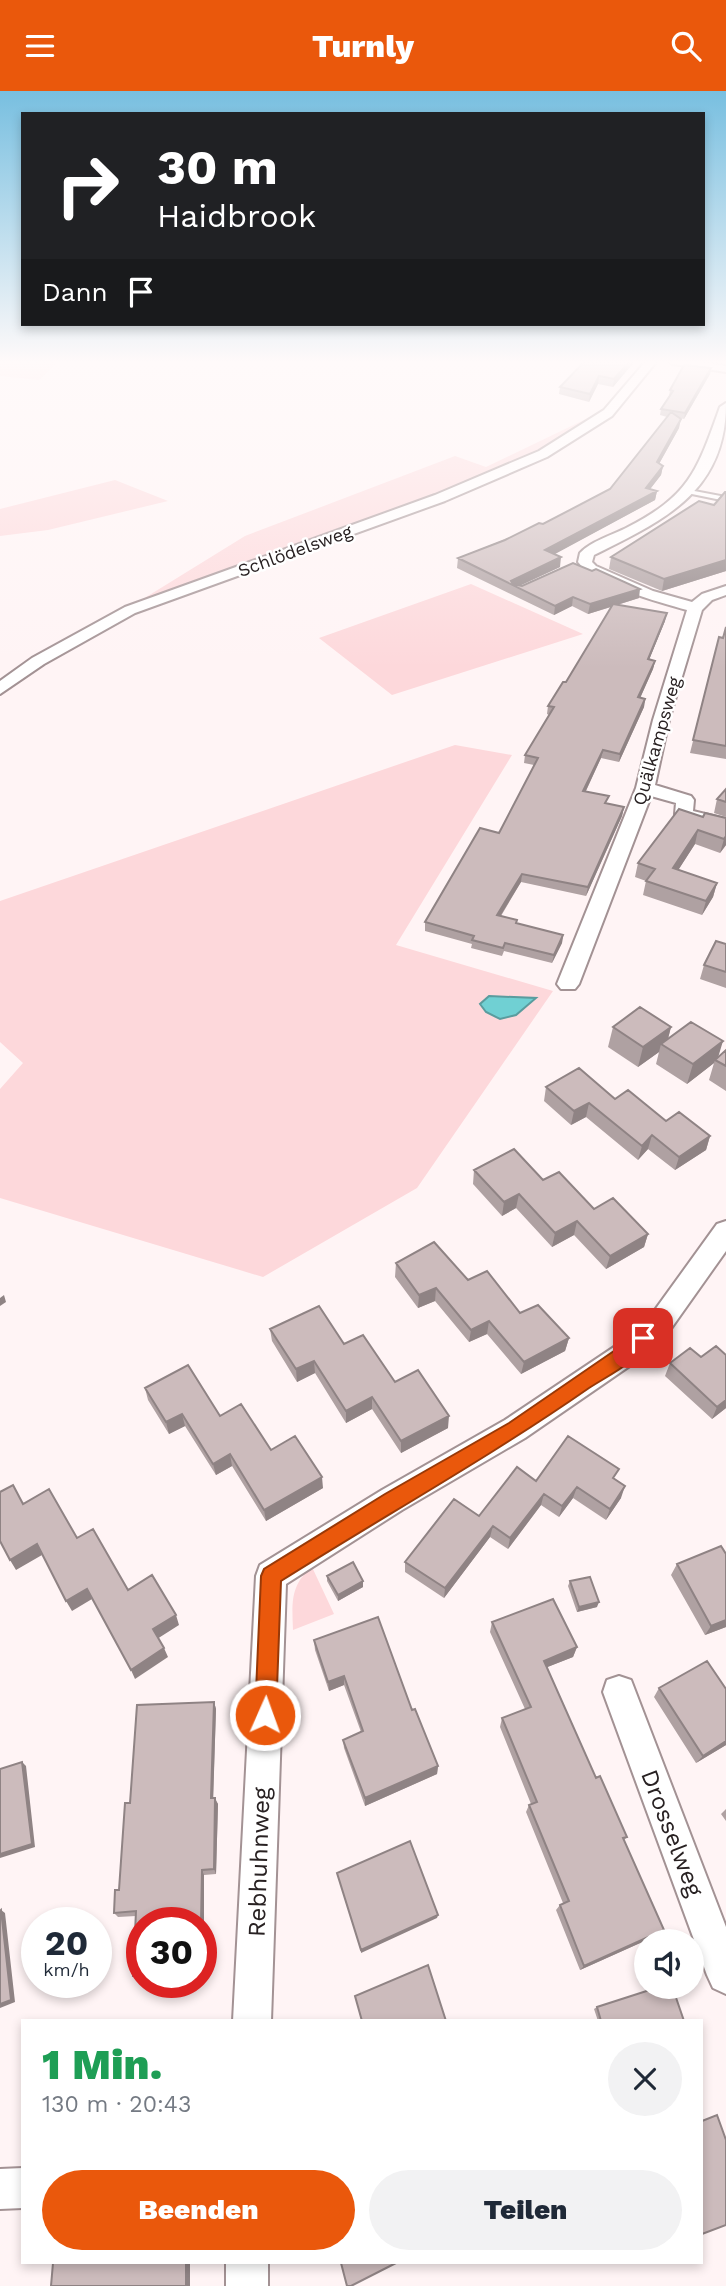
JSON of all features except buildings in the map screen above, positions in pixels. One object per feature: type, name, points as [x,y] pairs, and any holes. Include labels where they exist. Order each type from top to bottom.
[{"type":"street","name":"Schlödelsweg","points":[[0,689],[38,661],[130,610],[440,498],[521,463]]},
{"type":"street","points":[[705,463],[688,492],[660,514],[587,553],[579,564],[648,594],[695,608],[707,597],[726,590]]},
{"type":"street","name":"Quälkampsweg","points":[[568,984],[645,787],[661,720],[695,608]]},
{"type":"street","points":[[645,787],[685,800],[684,814],[726,825]]},
{"type":"street","name":"Rebhuhnweg","points":[[252,2019],[271,1576],[392,1500],[515,1429],[624,1355],[661,1322],[726,1231]]},
{"type":"street","name":"Drosselweg","points":[[618,1692],[726,1975]]},
{"type":"street","points":[[0,2189],[21,2188]]},
{"type":"street","points":[[247,2264],[247,2286]]},
{"type":"lane","points":[[688,492],[726,499]]},
{"type":"shaded area","points":[[435,463],[476,463],[486,467],[493,463],[513,463],[417,504],[143,599],[245,536]]},
{"type":"shaded area","points":[[115,480],[168,501],[48,530],[0,536],[0,509]]},
{"type":"shaded area","points":[[471,584],[583,634],[392,695],[319,638]]},
{"type":"shaded area","points":[[455,745],[512,755],[396,945],[553,991],[417,1188],[263,1277],[0,1198],[0,1089],[23,1063],[0,1042],[0,901]]},
{"type":"shaded area","points":[[312,1567],[334,1614],[293,1630],[296,1588]]},
{"type":"water","points":[[489,996],[536,998],[516,1015],[500,1019],[486,1012],[480,1004]]},
{"type":"route","points":[[265,1715],[271,1576],[392,1500],[515,1429],[624,1355],[643,1338]]}]
